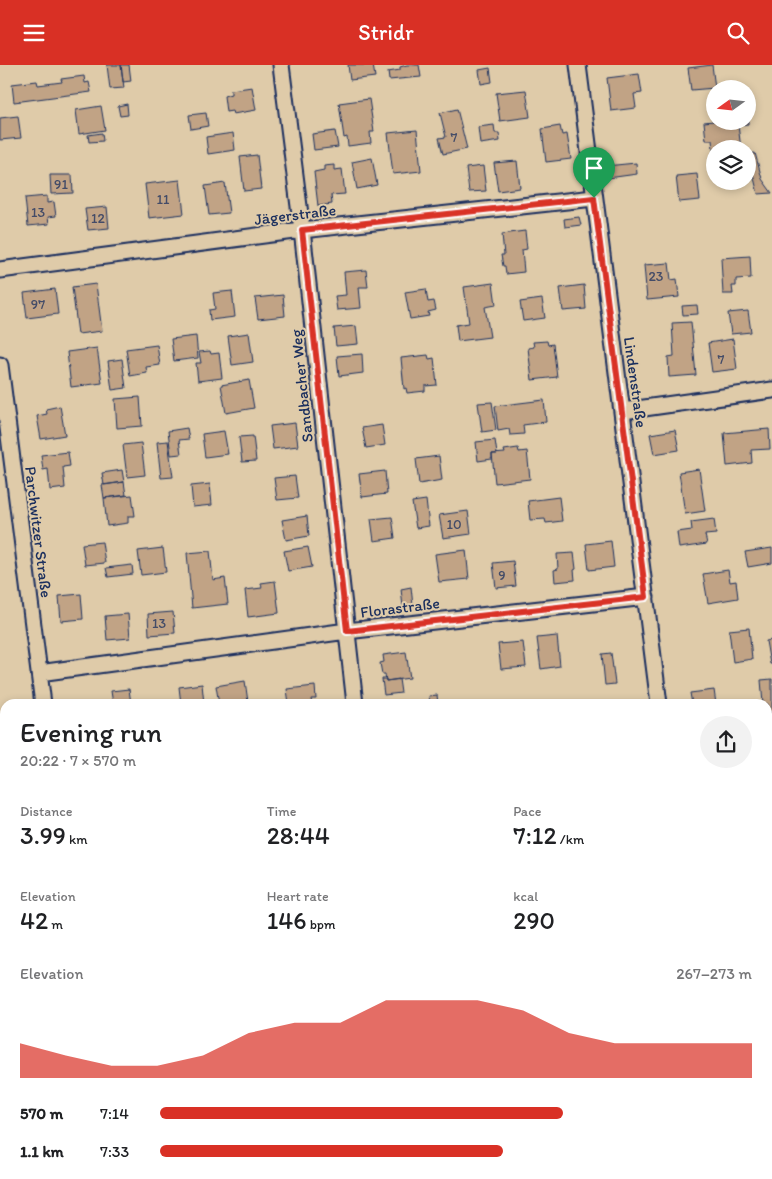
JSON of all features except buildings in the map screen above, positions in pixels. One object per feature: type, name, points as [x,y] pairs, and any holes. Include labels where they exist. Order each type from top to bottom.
[{"type":"street","name":"Sandbacher Weg","points":[[281,65],[302,230],[354,699]]},
{"type":"street","name":"Lindenstraße","points":[[578,65],[658,699]]},
{"type":"street","name":"Jägerstraße","points":[[0,270],[302,230],[594,198]]},
{"type":"street","name":"Parchwitzer Straße","points":[[0,365],[3,410],[42,699]]},
{"type":"street","points":[[623,411],[772,390]]},
{"type":"street","name":"Florastraße","points":[[39,673],[347,631],[646,597]]},
{"type":"route","points":[[594,198],[646,597],[347,631],[302,230],[594,198]]}]
